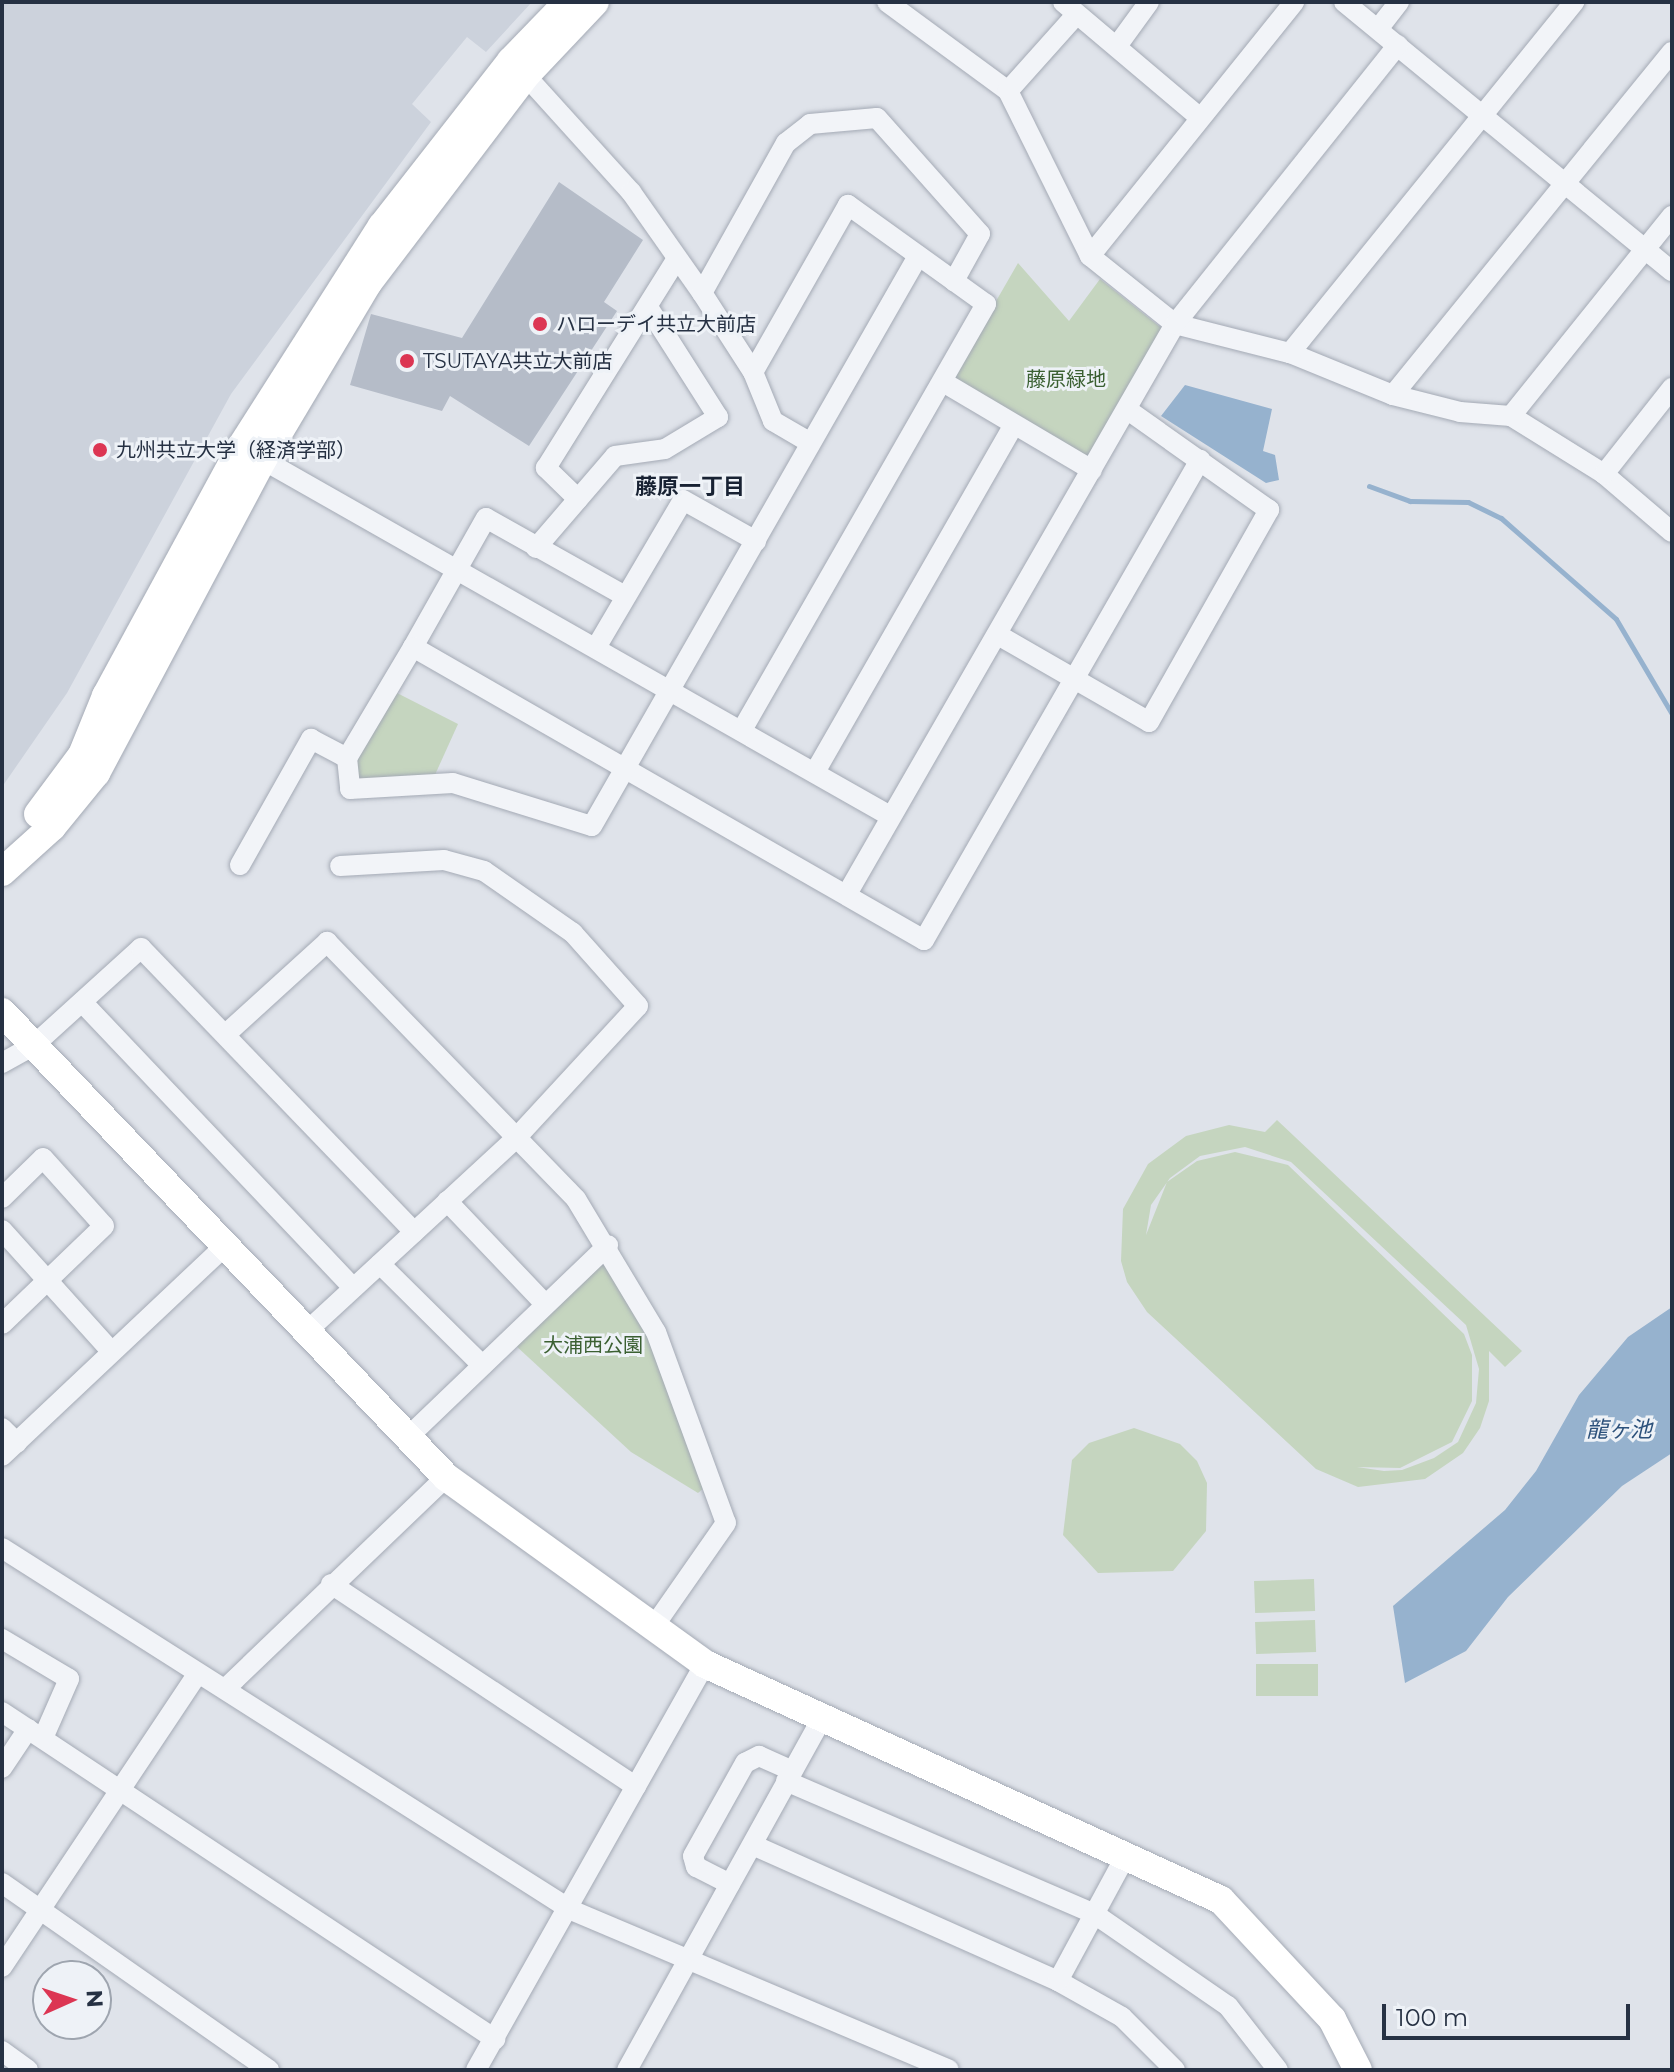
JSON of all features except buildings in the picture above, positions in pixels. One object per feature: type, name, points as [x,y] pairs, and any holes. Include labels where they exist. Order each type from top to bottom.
[{"type":"street","points":[[2,848],[48,804],[82,755],[106,696],[252,453],[368,283],[568,2]]},
{"type":"street","points":[[519,68],[595,2]]},
{"type":"street","points":[[887,2],[1008,91],[1090,256],[1175,324],[1290,353],[1393,395],[1460,412],[1511,416],[1604,474],[1672,532]]},
{"type":"street","points":[[1117,46],[1149,2]]},
{"type":"street","points":[[1090,256],[1294,2]]},
{"type":"street","points":[[1344,2],[1672,271]]},
{"type":"street","points":[[1378,29],[1399,2]]},
{"type":"street","points":[[1290,353],[1480,113],[1574,2]]},
{"type":"street","points":[[1008,91],[1070,8],[1199,117]]},
{"type":"street","points":[[847,894],[1129,411],[1175,324],[1398,45]]},
{"type":"street","points":[[1393,395],[1672,52]]},
{"type":"street","points":[[519,68],[631,192],[753,372],[773,421],[809,442]]},
{"type":"street","points":[[702,293],[786,143],[810,124],[877,118],[980,234],[954,281]]},
{"type":"street","points":[[742,730],[986,304],[848,205],[753,372]]},
{"type":"street","points":[[1511,416],[1672,216]]},
{"type":"street","points":[[625,596],[486,518],[347,758],[350,789],[453,783],[592,826],[918,256]]},
{"type":"street","points":[[578,499],[546,468],[676,260]]},
{"type":"street","points":[[536,548],[615,456],[665,449],[718,417],[648,307]]},
{"type":"street","points":[[943,382],[1092,470]]},
{"type":"street","points":[[1604,474],[1672,388]]},
{"type":"street","points":[[998,635],[1149,722],[1269,510],[1129,411]]},
{"type":"street","points":[[815,772],[1014,425]]},
{"type":"street","points":[[252,453],[597,646],[890,816]]},
{"type":"street","points":[[2,872],[52,827],[96,773],[252,453]]},
{"type":"street","points":[[413,647],[924,940],[1200,460]]},
{"type":"street","points":[[597,646],[683,500],[756,541]]},
{"type":"street","points":[[240,865],[311,739],[347,758]]},
{"type":"street","points":[[306,1332],[517,1137],[638,1006],[573,933],[484,871],[444,860],[340,866]]},
{"type":"street","points":[[226,1034],[327,942],[576,1199],[608,1245],[656,1332],[726,1523],[652,1629]]},
{"type":"street","points":[[2,1063],[33,1046],[141,948],[414,1232]]},
{"type":"street","points":[[82,1002],[353,1288]]},
{"type":"street","points":[[2,1012],[406,1439],[446,1477],[652,1629],[705,1664],[821,1720],[1221,1900],[1332,2019],[1358,2070]]},
{"type":"street","points":[[2,1198],[43,1158],[104,1226],[2,1324]]},
{"type":"street","points":[[447,1201],[545,1304]]},
{"type":"street","points":[[2,1230],[110,1350]]},
{"type":"street","points":[[406,1439],[608,1245]]},
{"type":"street","points":[[7,1442],[225,1246]]},
{"type":"street","points":[[380,1264],[482,1365]]},
{"type":"street","points":[[225,1689],[446,1477]]},
{"type":"street","points":[[2,1548],[571,1910],[949,2070]]},
{"type":"street","points":[[331,1584],[636,1787]]},
{"type":"street","points":[[2,1639],[69,1679],[36,1732],[2,1768]]},
{"type":"street","points":[[476,2070],[571,1910],[705,1664]]},
{"type":"street","points":[[2,1967],[123,1791],[198,1673]]},
{"type":"street","points":[[2,1712],[495,2039]]},
{"type":"street","points":[[627,2070],[730,1884],[755,1846],[821,1720]]},
{"type":"street","points":[[730,1884],[696,1867],[693,1856],[745,1763],[759,1756],[789,1776],[1093,1913],[1228,2006],[1278,2070]]},
{"type":"street","points":[[755,1846],[1058,1981],[1122,2017],[1175,2070]]},
{"type":"street","points":[[1058,1981],[1126,1855]]},
{"type":"street","points":[[2,1883],[269,2070]]},
{"type":"street","points":[[2,2051],[28,2070]]},
{"type":"shaded area","name":"九州共立大学（経済学部）","points":[[2,2],[532,2],[486,52],[467,37],[412,104],[431,122],[231,394],[67,693],[2,787]]},
{"type":"green space","name":"藤原緑地","points":[[1018,263],[1069,321],[1100,279],[1164,330],[1088,458],[950,381]]},
{"type":"green space","points":[[395,692],[458,724],[434,777],[357,780],[354,761]]},
{"type":"green space","points":[[1277,1120],[1522,1351],[1505,1367],[1489,1351],[1489,1401],[1480,1428],[1463,1453],[1425,1479],[1358,1487],[1316,1469],[1147,1312],[1127,1282],[1121,1261],[1123,1209],[1148,1164],[1186,1136],[1229,1125],[1265,1132]],"holes":[[[1245,1147],[1291,1162],[1466,1325],[1479,1369],[1476,1403],[1458,1442],[1434,1458],[1402,1470],[1357,1467],[1400,1468],[1452,1442],[1472,1401],[1472,1355],[1464,1334],[1288,1165],[1235,1152],[1197,1161],[1167,1182],[1200,1156]],[[1167,1183],[1146,1235],[1151,1205]]]},
{"type":"green space","name":"大浦西公園","points":[[599,1263],[612,1267],[655,1347],[705,1487],[698,1493],[631,1452],[515,1345]]},
{"type":"green space","points":[[1134,1428],[1180,1444],[1197,1461],[1207,1483],[1206,1531],[1173,1571],[1098,1573],[1063,1535],[1072,1460],[1089,1443]]},
{"type":"green space","points":[[1314,1579],[1315,1611],[1255,1613],[1254,1581]]},
{"type":"green space","points":[[1315,1620],[1316,1652],[1256,1654],[1255,1622]]},
{"type":"green space","points":[[1256,1664],[1318,1664],[1318,1696],[1256,1696]]},
{"type":"water","points":[[1185,385],[1272,409],[1263,451],[1275,455],[1279,480],[1266,483],[1161,416]]},
{"type":"water","name":"龍ヶ池","points":[[1672,1307],[1672,1453],[1622,1486],[1508,1597],[1466,1651],[1405,1683],[1393,1606],[1505,1510],[1536,1471],[1579,1395],[1628,1337]]},
{"type":"waterway","points":[[1369,486],[1410,501],[1468,502],[1501,518],[1616,619],[1672,714]]},
{"type":"place","name":"ハローデイ共立大前店","points":[[540,324]]},
{"type":"place","name":"TSUTAYA共立大前店","points":[[407,361]]},
{"type":"place","name":"九州共立大学（経済学部）","points":[[100,450]]},
{"type":"district","name":"藤原一丁目","points":[[690,487]]}]
